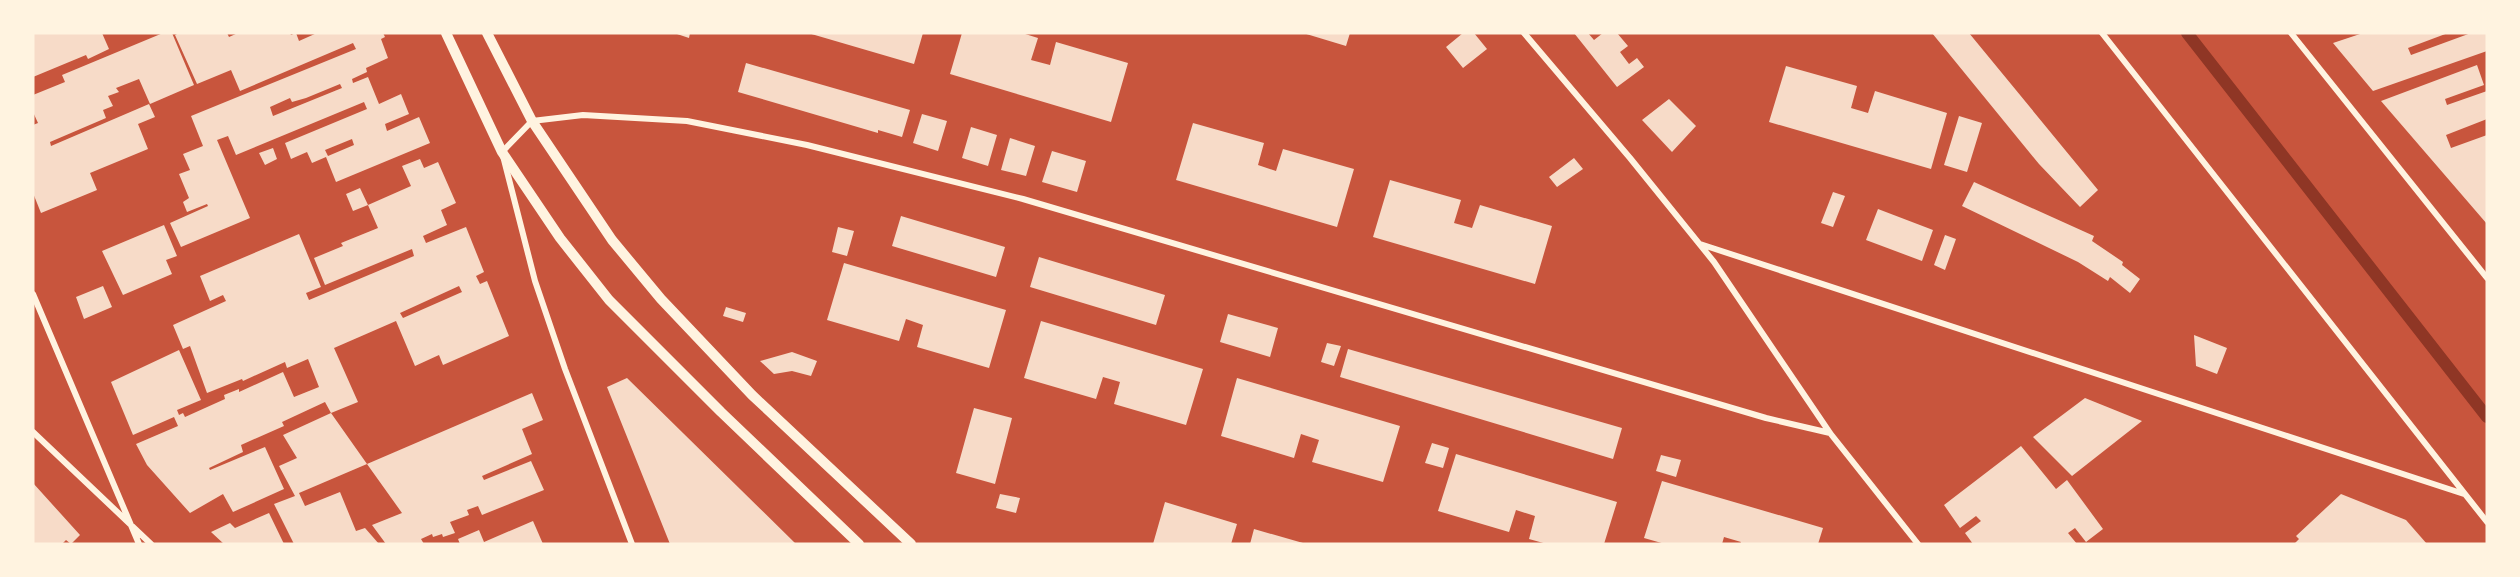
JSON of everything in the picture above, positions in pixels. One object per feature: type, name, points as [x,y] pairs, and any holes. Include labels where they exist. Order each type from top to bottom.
[{"type":"street","points":[[446,33],[502,153],[560,238],[609,300],[721,412],[859,544]]},
{"type":"street","points":[[487,33],[532,121],[612,240],[661,299],[752,395],[910,544]]},
{"type":"street","points":[[1524,33],[1714,262],[1830,433],[1918,544]]},
{"type":"street","points":[[2102,33],[2487,522]]},
{"type":"street","points":[[2291,33],[2487,278]]},
{"type":"street","points":[[502,153],[532,121],[583,115],[687,121],[807,145],[1023,199],[1766,418],[1830,433]]},
{"type":"street","points":[[502,153],[535,281],[565,369],[632,544]]},
{"type":"street","points":[[1700,244],[2464,494]]},
{"type":"street","points":[[33,294],[138,544]]},
{"type":"street","points":[[33,432],[151,544]]},
{"type":"building","points":[[33,33],[102,33],[109,49],[88,59],[86,55],[33,77]]},
{"type":"building","points":[[163,33],[172,33],[194,85],[150,104],[139,79],[116,88],[119,92],[108,96],[113,106],[103,110],[106,118],[50,142],[51,146],[149,104],[155,117],[138,124],[148,149],[90,173],[97,190],[41,213],[33,193],[33,125],[38,123],[33,112],[33,95],[65,82],[62,75]]},
{"type":"building","points":[[179,33],[227,33],[229,37],[238,33],[290,33],[291,35],[296,33],[299,41],[317,33],[383,33],[385,37],[381,39],[388,58],[366,68],[367,72],[352,79],[353,83],[368,77],[379,104],[401,94],[409,114],[385,124],[387,131],[419,117],[430,143],[336,182],[326,157],[312,163],[307,152],[291,159],[285,143],[367,109],[364,102],[236,155],[228,136],[217,140],[250,218],[181,247],[170,223],[208,206],[207,204],[187,212],[183,202],[189,198],[179,174],[190,170],[183,154],[203,146],[191,116],[356,49],[353,43],[240,91],[231,70],[197,84],[175,35]],"holes":[[[340,84],[342,88],[273,116],[270,107],[290,98],[292,102],[306,98]],[[352,139],[354,145],[328,156],[325,150]]]},
{"type":"building","points":[[674,33],[690,33],[689,38]]},
{"type":"building","points":[[808,33],[923,33],[914,64]]},
{"type":"building","points":[[962,33],[1022,33],[1038,38],[1031,60],[1050,65],[1056,42],[1128,63],[1111,122],[950,74]]},
{"type":"building","points":[[1303,33],[1350,33],[1346,46]]},
{"type":"building","points":[[1463,33],[1474,33],[1487,49],[1463,68],[1446,47]]},
{"type":"building","points":[[1574,33],[1588,33],[1594,40],[1603,33],[1617,33],[1628,46],[1620,52],[1629,64],[1637,58],[1644,67],[1617,87]]},
{"type":"building","points":[[1932,33],[1969,33],[2098,190],[2080,207],[2039,164]]},
{"type":"building","points":[[2363,33],[2448,33],[2408,48],[2411,55],[2471,33],[2487,33],[2487,51],[2373,91],[2333,43]]},
{"type":"building","points":[[746,63],[910,110],[902,137],[878,130],[878,133],[738,92]]},
{"type":"building","points":[[2477,65],[2484,85],[2445,99],[2447,105],[2487,91],[2487,119],[2446,135],[2451,148],[2487,135],[2487,224],[2381,101]]},
{"type":"building","points":[[1786,66],[1857,86],[1851,108],[1868,113],[1875,91],[1947,113],[1931,169],[1769,122]]},
{"type":"building","points":[[1669,99],[1696,126],[1672,152],[1642,120]]},
{"type":"building","points":[[922,114],[947,121],[938,151],[913,143]]},
{"type":"building","points":[[1959,116],[1982,123],[1967,172],[1944,165]]},
{"type":"building","points":[[1193,123],[1264,143],[1258,165],[1276,171],[1283,149],[1354,169],[1337,227],[1176,180]]},
{"type":"building","points":[[971,127],[997,135],[988,166],[962,158]]},
{"type":"building","points":[[1010,138],[1035,146],[1026,176],[1001,170]]},
{"type":"building","points":[[273,148],[277,159],[265,165],[259,153]]},
{"type":"building","points":[[1052,151],[1086,161],[1077,192],[1042,182]]},
{"type":"building","points":[[1574,158],[1583,169],[1557,187],[1549,177]]},
{"type":"building","points":[[420,159],[424,168],[438,162],[456,203],[441,210],[447,225],[423,236],[426,243],[466,227],[484,272],[476,276],[480,284],[487,281],[509,336],[443,365],[439,355],[415,366],[396,321],[334,348],[358,402],[331,413],[325,402],[282,422],[284,426],[241,445],[243,452],[209,468],[210,470],[265,447],[284,489],[233,512],[223,494],[190,513],[147,465],[136,444],[178,426],[174,417],[133,435],[111,382],[179,350],[201,400],[177,410],[179,415],[183,413],[185,417],[225,399],[224,395],[239,389],[239,392],[283,372],[294,397],[319,387],[308,359],[287,368],[285,362],[243,381],[242,379],[207,393],[190,346],[183,349],[173,325],[226,301],[223,295],[210,301],[200,276],[299,234],[321,287],[306,293],[309,300],[414,256],[412,249],[325,285],[314,258],[343,246],[341,243],[378,228],[368,205],[411,186],[402,166]],"holes":[[[459,286],[462,292],[403,318],[400,313]]]},
{"type":"building","points":[[1390,180],[1461,200],[1454,223],[1472,228],[1480,205],[1552,226],[1535,284],[1373,237]]},
{"type":"building","points":[[1974,182],[2094,236],[2092,241],[2123,262],[2122,265],[2140,279],[2130,293],[2110,277],[2108,281],[2078,262],[1962,206]]},
{"type":"building","points":[[360,188],[368,205],[353,211],[346,194]]},
{"type":"building","points":[[1833,192],[1845,196],[1833,227],[1821,223]]},
{"type":"building","points":[[1878,209],[1933,230],[1922,261],[1866,240]]},
{"type":"building","points":[[901,216],[1005,247],[996,277],[892,246]]},
{"type":"building","points":[[164,225],[177,256],[166,260],[172,274],[123,295],[102,251]]},
{"type":"building","points":[[838,227],[854,231],[847,256],[832,252]]},
{"type":"building","points":[[1945,235],[1956,239],[1945,270],[1934,265]]},
{"type":"building","points":[[1039,257],[1165,295],[1156,325],[1030,287]]},
{"type":"building","points":[[844,263],[1006,310],[989,368],[917,347],[923,325],[906,319],[899,341],[827,320]]},
{"type":"building","points":[[103,286],[112,307],[84,319],[76,297]]},
{"type":"building","points":[[726,307],[746,313],[743,322],[723,316]]},
{"type":"building","points":[[1228,314],[1278,328],[1270,357],[1220,342]]},
{"type":"building","points":[[1041,321],[1203,369],[1186,425],[1114,404],[1120,382],[1103,377],[1096,399],[1024,378]]},
{"type":"building","points":[[2194,335],[2227,348],[2217,374],[2196,366]]},
{"type":"building","points":[[1327,343],[1341,346],[1334,366],[1321,362]]},
{"type":"building","points":[[1348,349],[1622,428],[1613,459],[1340,377]]},
{"type":"building","points":[[792,352],[817,361],[811,376],[792,371],[774,374],[760,361]]},
{"type":"building","points":[[627,378],[796,544],[670,544],[607,387]]},
{"type":"building","points":[[1237,378],[1400,426],[1383,482],[1312,462],[1319,440],[1301,434],[1294,458],[1221,436]]},
{"type":"building","points":[[532,393],[543,420],[522,429],[532,454],[482,476],[484,480],[531,461],[544,490],[482,515],[478,506],[467,510],[469,515],[450,522],[455,533],[443,537],[442,534],[433,537],[432,534],[421,539],[424,544],[386,544],[372,525],[402,513],[367,464]]},
{"type":"building","points":[[2085,398],[2142,421],[2072,476],[2033,437]]},
{"type":"building","points":[[974,408],[1012,418],[995,484],[956,473]]},
{"type":"building","points":[[331,413],[367,464],[299,493],[305,506],[340,492],[356,531],[365,528],[379,544],[294,544],[274,504],[295,496],[279,466],[297,458],[283,435]]},
{"type":"building","points":[[1432,443],[1449,448],[1443,468],[1425,463]]},
{"type":"building","points":[[2021,446],[2056,489],[2067,480],[2103,529],[2086,542],[2075,528],[2068,533],[2077,544],[1973,544],[1965,533],[1981,521],[1976,516],[1960,528],[1944,505]]},
{"type":"building","points":[[1456,454],[1617,502],[1604,544],[1547,544],[1529,539],[1535,516],[1516,510],[1509,532],[1438,511]]},
{"type":"building","points":[[1661,455],[1681,460],[1676,477],[1656,471]]},
{"type":"building","points":[[1662,481],[1823,528],[1818,544],[1740,544],[1741,542],[1724,537],[1722,544],[1665,544],[1644,538]]},
{"type":"building","points":[[33,483],[80,535],[71,544],[66,540],[62,544],[33,544]]},
{"type":"building","points":[[1000,494],[1020,498],[1016,513],[996,508]]},
{"type":"building","points":[[2341,494],[2406,520],[2427,544],[2294,544],[2299,539],[2296,536]]},
{"type":"building","points":[[1165,502],[1237,524],[1231,544],[1153,544]]},
{"type":"building","points":[[269,513],[284,544],[224,544],[211,532],[230,523],[235,528]]},
{"type":"building","points":[[533,521],[543,544],[460,544],[458,539],[479,530],[484,542]]},
{"type":"building","points":[[1254,529],[1303,543],[1303,544],[1250,544]]},
{"type":"waterway","points":[[2187,33],[2487,417]]}]
